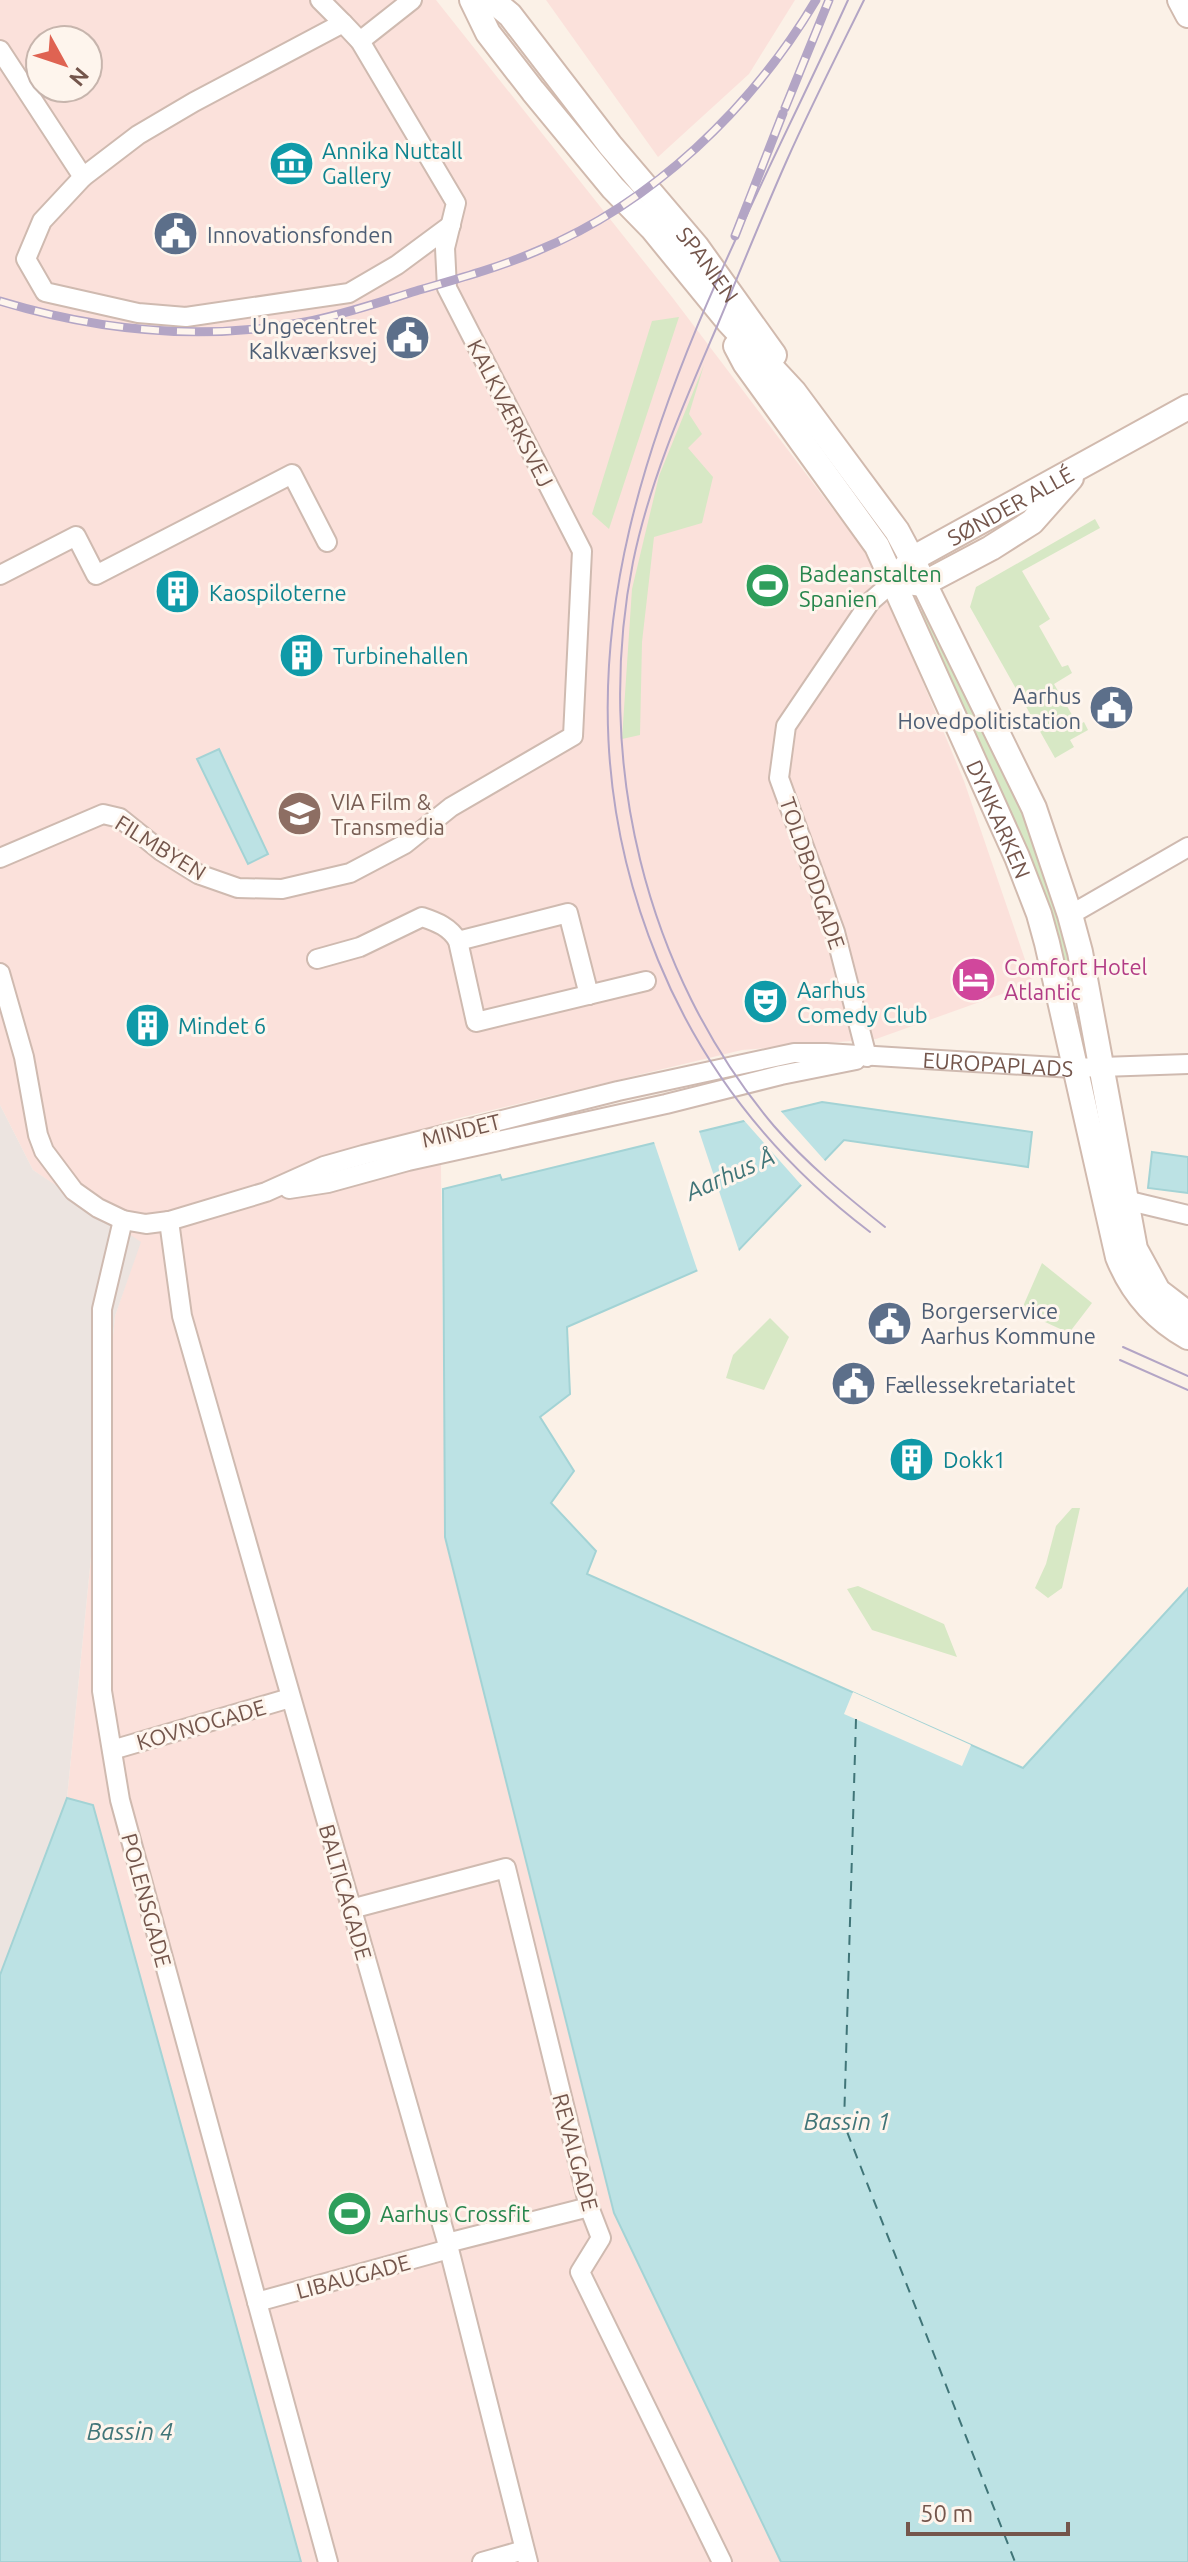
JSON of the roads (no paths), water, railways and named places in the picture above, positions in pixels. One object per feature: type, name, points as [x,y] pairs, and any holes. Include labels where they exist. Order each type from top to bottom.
[{"type":"street","name":"KALKVÆRKSVEJ","points":[[320,0],[360,41],[456,203],[445,248],[447,288],[582,551],[573,736],[451,807]]},
{"type":"street","points":[[360,41],[412,0]]},
{"type":"street","name":"SPANIEN","points":[[472,0],[488,33],[524,79],[621,197],[652,228],[728,321],[794,392],[897,531],[912,559]]},
{"type":"street","name":"SPANIEN","points":[[492,0],[510,15],[610,145],[689,237],[762,335],[794,392]]},
{"type":"street","points":[[1180,0],[1188,15]]},
{"type":"street","points":[[343,23],[138,135],[83,177],[42,221],[26,259],[45,292],[55,297],[138,313],[186,317],[349,293],[397,265],[451,225]]},
{"type":"street","points":[[0,50],[83,177]]},
{"type":"street","name":"SPANIEN","points":[[610,145],[652,228]]},
{"type":"street","name":"SPANIEN","points":[[728,321],[745,363],[877,546],[894,581]]},
{"type":"street","name":"SØNDER ALLÉ","points":[[894,581],[912,559],[1188,407]]},
{"type":"street","name":"SØNDER ALLÉ","points":[[923,584],[1032,522],[1081,466]]},
{"type":"street","points":[[0,575],[76,536],[96,575],[292,474],[327,542]]},
{"type":"street","name":"DYNKARKEN","points":[[912,559],[1034,808],[1070,915]]},
{"type":"street","points":[[894,581],[923,584]]},
{"type":"street","name":"TOLDBODGADE","points":[[867,1057],[835,932],[779,778],[786,726],[870,602],[894,581]]},
{"type":"street","name":"DYNKARKEN","points":[[894,581],[1031,890],[1047,943],[1073,1068]]},
{"type":"street","name":"FILMBYEN","points":[[0,858],[103,814],[120,818],[161,851],[198,874],[238,888],[282,889],[350,873],[405,844],[451,807]]},
{"type":"street","points":[[1070,915],[1188,847]]},
{"type":"street","points":[[458,941],[568,913],[589,995]]},
{"type":"street","name":"EUROPAPLADS","points":[[1070,915],[1101,1066],[1107,1196]]},
{"type":"street","points":[[317,959],[360,947],[422,917],[446,927],[458,941],[476,1022],[646,981]]},
{"type":"street","name":"MINDET","points":[[0,973],[24,1057],[38,1135],[44,1151],[74,1191],[98,1208],[123,1220],[146,1224],[169,1221],[266,1192],[324,1166],[363,1155],[660,1082]]},
{"type":"street","name":"EUROPAPLADS","points":[[660,1082],[794,1053],[1073,1068],[1107,1196]]},
{"type":"street","name":"EUROPAPLADS","points":[[666,1104],[867,1057]]},
{"type":"street","points":[[1073,1068],[1188,1064]]},
{"type":"street","name":"MINDET","points":[[266,1192],[328,1183],[419,1159],[666,1104]]},
{"type":"street","points":[[1107,1196],[1188,1215]]},
{"type":"street","points":[[1107,1196],[1145,1272],[1158,1291],[1188,1314]]},
{"type":"street","points":[[1107,1196],[1118,1257],[1127,1279],[1142,1302],[1188,1337]]},
{"type":"street","name":"POLENSGADE","points":[[123,1220],[102,1309],[102,1691],[124,1815],[328,2562]]},
{"type":"street","name":"BALTICAGADE","points":[[169,1221],[182,1316],[448,2246],[526,2556]]},
{"type":"street","name":"KOVNOGADE","points":[[112,1750],[290,1698]]},
{"type":"street","name":"REVALGADE","points":[[351,1909],[506,1868],[589,2207],[601,2238],[580,2272],[722,2562]]},
{"type":"street","name":"LIBAUGADE","points":[[257,2302],[589,2207]]},
{"type":"street","points":[[482,2562],[526,2556]]},
{"type":"water","points":[[219,749],[268,854],[248,864],[197,759]]},
{"type":"water","name":"Bassin 1","points":[[822,1102],[1032,1132],[1028,1167],[844,1140],[735,1254],[567,1327],[570,1394],[540,1417],[574,1471],[551,1503],[596,1551],[587,1574],[1023,1768],[1188,1588],[1188,2562],[781,2562],[614,2213],[445,1537],[443,1189],[500,1175],[502,1180]]},
{"type":"water","points":[[1152,1152],[1188,1157],[1188,1193],[1148,1188]]},
{"type":"water","name":"Bassin 4","points":[[67,1798],[93,1805],[301,2562],[0,2562],[0,1975]]},
{"type":"tram line","points":[[848,0],[739,231],[689,348],[647,465],[618,584],[608,706],[619,831],[658,960],[676,1000],[697,1039],[745,1110],[803,1175],[870,1232]]},
{"type":"tram line","points":[[864,0],[778,180],[659,471],[633,562],[623,636],[620,711],[626,786],[640,860],[662,932],[692,1000],[729,1066],[774,1126],[813,1166],[885,1227]]},
{"type":"tram line","points":[[1123,1347],[1188,1376]]},
{"type":"tram line","points":[[1120,1360],[1188,1390]]},
{"type":"railway","points":[[0,301],[113,326],[190,332],[228,331],[267,328],[333,316],[507,263],[580,231],[621,207],[696,148],[762,78],[816,0]]},
{"type":"railway","points":[[785,108],[829,0]]},
{"type":"railway","points":[[735,236],[783,113]]},
{"type":"place","name":"Annika Nuttall Gallery","points":[[291,163]]},
{"type":"place","name":"Innovationsfonden","points":[[176,234]]},
{"type":"place","name":"Ungecentret Kalkværksvej","points":[[408,338]]},
{"type":"place","name":"Badeanstalten Spanien","points":[[768,586]]},
{"type":"place","name":"Kaospiloterne","points":[[178,592]]},
{"type":"place","name":"Turbinehallen","points":[[302,655]]},
{"type":"place","name":"Aarhus Hovedpolitistation","points":[[1112,708]]},
{"type":"place","name":"VIA Film & Transmedia","points":[[300,814]]},
{"type":"place","name":"Comfort Hotel Atlantic","points":[[973,979]]},
{"type":"place","name":"Aarhus Comedy Club","points":[[766,1002]]},
{"type":"place","name":"Mindet 6","points":[[147,1025]]},
{"type":"place","name":"Borgerservice Aarhus Kommune","points":[[890,1323]]},
{"type":"place","name":"Fællessekretariatet","points":[[854,1384]]},
{"type":"place","name":"Dokk1","points":[[912,1459]]},
{"type":"place","name":"Aarhus Crossfit","points":[[349,2213]]},
{"type":"water label","name":"Aarhus Å","points":[[730,1174]]}]
